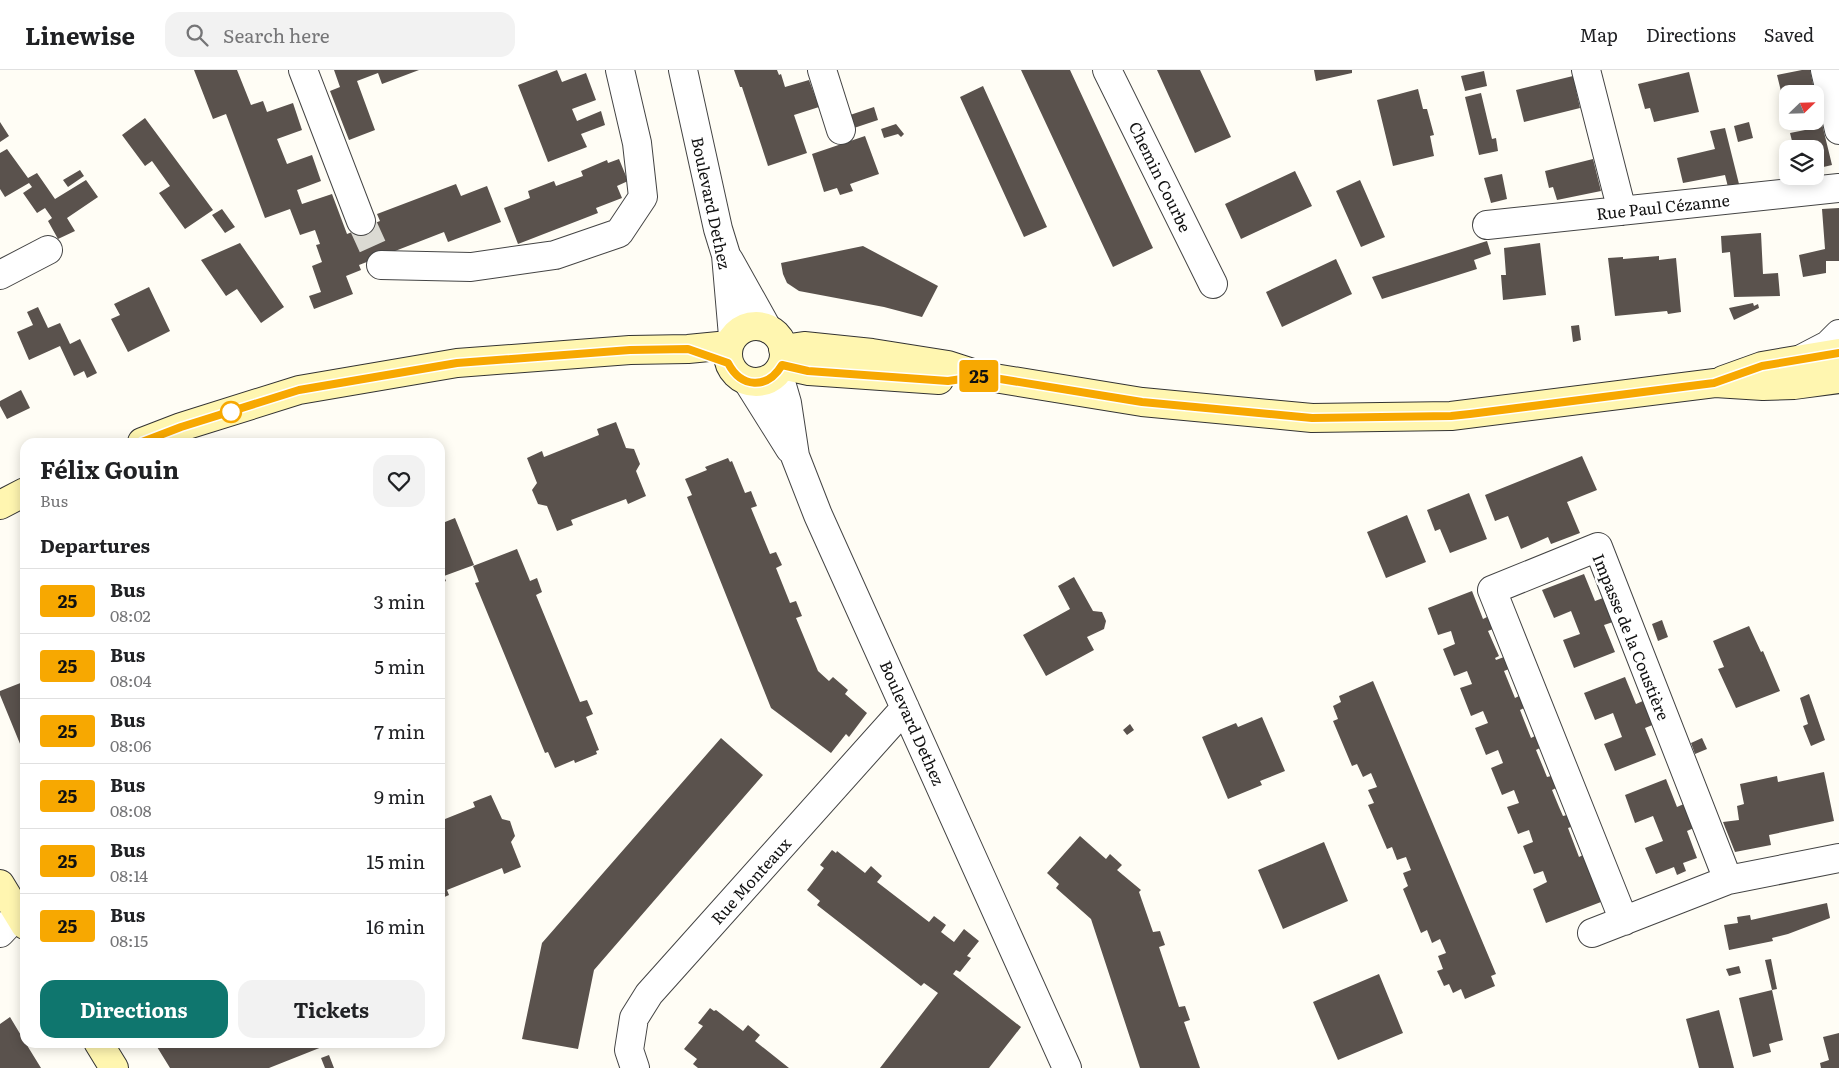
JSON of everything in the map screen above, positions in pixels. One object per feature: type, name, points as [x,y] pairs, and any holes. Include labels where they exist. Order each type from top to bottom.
[{"type":"main road","points":[[749,326],[758,326],[778,353],[766,381],[748,382],[740,378],[733,371],[730,348],[740,330],[749,326]]},
{"type":"main road","points":[[778,353],[804,346],[872,353],[948,365],[982,376],[1142,402],[1312,418],[1451,416],[1714,383],[1763,386],[1794,385],[1839,379]]},
{"type":"main road","points":[[152,438],[181,427],[299,390],[466,362],[630,350],[730,348]]},
{"type":"main road","points":[[1714,383],[1762,366],[1839,353]]},
{"type":"main road","points":[[0,505],[20,495]]},
{"type":"main road","points":[[0,884],[14,924]]},
{"type":"main road","points":[[102,1048],[114,1068]]},
{"type":"street","points":[[303,70],[361,221]]},
{"type":"street","points":[[381,265],[471,267],[555,255],[619,232],[643,197],[637,143],[620,70]]},
{"type":"street","name":"Boulevard Dethez","points":[[683,70],[718,229],[726,255],[778,353],[794,456],[818,514],[1067,1068]]},
{"type":"street","points":[[822,70],[841,130]]},
{"type":"street","name":"Chemin Courbe","points":[[1107,70],[1213,284]]},
{"type":"street","points":[[1586,70],[1622,211]]},
{"type":"street","points":[[1825,70],[1839,130]]},
{"type":"street","name":"Rue Paul Cézanne","points":[[1487,226],[1839,188]]},
{"type":"street","points":[[0,275],[48,250]]},
{"type":"street","name":"Boulevard Dethez","points":[[726,255],[730,348]]},
{"type":"street","points":[[1803,358],[1828,344],[1839,334]]},
{"type":"street","points":[[748,382],[794,456]]},
{"type":"street","name":"Impasse de la Coustière","points":[[1624,921],[1492,590],[1598,547],[1728,880]]},
{"type":"street","name":"Rue Monteaux","points":[[635,1068],[629,1050],[634,1018],[649,994],[905,708]]},
{"type":"street","points":[[1592,933],[1728,880],[1839,858]]},
{"type":"building","points":[[194,70],[237,70],[251,105],[263,101],[267,112],[293,103],[302,130],[277,139],[287,164],[312,155],[321,181],[297,190],[302,204],[332,194],[347,234],[380,221],[377,214],[456,184],[461,196],[487,186],[501,222],[448,242],[444,232],[359,265],[361,270],[346,276],[353,294],[314,309],[309,296],[321,292],[312,266],[322,262],[316,245],[320,244],[315,230],[300,235],[290,209],[265,218],[226,114],[213,119]]},
{"type":"building","points":[[334,70],[419,70],[382,84],[378,73],[357,81],[375,130],[349,140],[330,91],[340,87]]},
{"type":"building","points":[[557,70],[562,82],[586,73],[596,100],[572,109],[577,121],[601,111],[605,125],[581,134],[587,147],[548,162],[518,85]]},
{"type":"building","points":[[734,70],[777,70],[779,75],[781,74],[785,87],[809,80],[819,107],[794,115],[807,153],[768,166],[742,87],[740,87]]},
{"type":"building","points":[[1021,70],[1070,70],[1153,248],[1113,267]]},
{"type":"building","points":[[1157,70],[1200,70],[1231,137],[1195,153]]},
{"type":"building","points":[[1314,70],[1352,70],[1352,73],[1316,81]]},
{"type":"building","points":[[1810,70],[1813,85],[1779,85],[1777,75]]},
{"type":"building","points":[[1484,71],[1487,86],[1465,91],[1461,76]]},
{"type":"building","points":[[1689,72],[1699,112],[1654,122],[1650,108],[1645,109],[1638,84]]},
{"type":"building","points":[[1573,76],[1580,108],[1524,122],[1516,90]]},
{"type":"building","points":[[983,86],[1047,227],[1024,237],[960,97]]},
{"type":"building","points":[[1418,89],[1423,109],[1427,109],[1434,135],[1430,136],[1434,156],[1393,166],[1377,100]]},
{"type":"building","points":[[1481,93],[1492,139],[1496,138],[1498,151],[1479,155],[1465,97]]},
{"type":"building","points":[[874,107],[878,120],[854,128],[850,115]]},
{"type":"building","points":[[145,118],[213,210],[185,229],[159,193],[170,186],[152,161],[145,166],[122,135]]},
{"type":"building","points":[[0,122],[9,136],[0,142]]},
{"type":"building","points":[[1749,122],[1753,138],[1738,142],[1734,126]]},
{"type":"building","points":[[896,124],[904,134],[901,137],[898,134],[884,138],[881,129]]},
{"type":"building","points":[[1725,128],[1739,184],[1728,187],[1725,175],[1683,183],[1677,158],[1715,149],[1710,131]]},
{"type":"building","points":[[1805,130],[1824,130],[1832,165],[1824,167],[1824,140],[1792,140],[1790,133]]},
{"type":"building","points":[[865,136],[879,174],[850,184],[853,191],[840,195],[837,188],[824,192],[812,154]]},
{"type":"building","points":[[7,149],[28,178],[37,173],[55,199],[86,180],[98,197],[67,218],[75,231],[58,239],[48,221],[52,218],[45,208],[37,213],[23,193],[32,187],[29,183],[5,197],[0,189],[0,153]]},
{"type":"building","points":[[619,159],[628,181],[617,186],[622,198],[596,208],[598,213],[518,244],[504,208],[530,198],[528,191],[554,181],[556,186],[583,176],[581,171],[607,160],[608,163]]},
{"type":"building","points":[[1593,159],[1601,191],[1557,200],[1553,187],[1549,188],[1545,171]]},
{"type":"building","points":[[80,170],[84,176],[68,187],[63,180]]},
{"type":"building","points":[[1295,171],[1312,206],[1241,239],[1225,204]]},
{"type":"building","points":[[1502,174],[1507,199],[1491,203],[1484,178]]},
{"type":"building","points":[[1360,180],[1385,237],[1361,247],[1336,191]]},
{"type":"building","points":[[1839,208],[1839,261],[1826,261],[1826,273],[1803,277],[1799,255],[1825,249],[1822,209]]},
{"type":"building","points":[[222,209],[235,227],[225,233],[212,215]]},
{"type":"building","points":[[1761,233],[1763,274],[1778,273],[1780,296],[1734,297],[1730,252],[1722,253],[1721,236]]},
{"type":"building","points":[[1487,241],[1491,254],[1474,260],[1477,269],[1382,299],[1372,277]]},
{"type":"building","points":[[240,243],[284,307],[261,323],[237,289],[226,296],[201,260]]},
{"type":"building","points":[[1540,243],[1546,295],[1503,300],[1501,275],[1506,275],[1504,248]]},
{"type":"building","points":[[863,246],[938,286],[922,317],[884,307],[799,291],[787,283],[783,274],[781,263]]},
{"type":"building","points":[[1659,256],[1659,260],[1676,258],[1681,312],[1668,314],[1667,311],[1615,316],[1608,258],[1623,257],[1623,259]]},
{"type":"building","points":[[1336,259],[1352,294],[1282,327],[1266,292]]},
{"type":"building","points":[[149,287],[170,331],[128,352],[111,319],[120,315],[114,304]]},
{"type":"building","points":[[1753,303],[1754,306],[1758,304],[1759,308],[1734,320],[1729,308]]},
{"type":"building","points":[[38,307],[48,328],[60,323],[70,344],[80,339],[97,373],[87,378],[84,371],[74,376],[60,346],[29,360],[17,332],[33,325],[27,312]]},
{"type":"building","points":[[1579,325],[1581,340],[1573,342],[1571,326]]},
{"type":"building","points":[[21,390],[30,408],[7,419],[0,406],[0,401]]},
{"type":"building","points":[[616,422],[626,448],[634,449],[640,464],[636,471],[646,496],[628,504],[626,499],[571,520],[573,525],[557,531],[547,506],[538,504],[532,490],[537,483],[527,458],[542,451],[544,457],[599,435],[597,429]]},
{"type":"building","points":[[1582,456],[1597,490],[1567,502],[1580,533],[1551,544],[1548,537],[1521,549],[1508,516],[1495,521],[1485,495]]},
{"type":"building","points":[[728,458],[730,462],[732,461],[745,493],[751,491],[757,506],[751,508],[770,554],[776,552],[782,565],[776,568],[790,603],[796,601],[802,616],[796,618],[818,671],[829,681],[833,677],[848,690],[845,694],[867,713],[849,737],[846,734],[831,753],[771,708],[687,497],[692,495],[685,479],[707,470],[705,467]]},
{"type":"building","points":[[1469,493],[1487,539],[1450,553],[1440,529],[1435,531],[1427,510]]},
{"type":"building","points":[[1407,515],[1426,562],[1386,578],[1367,532]]},
{"type":"building","points":[[455,518],[474,565],[445,576],[445,522]]},
{"type":"building","points":[[517,549],[530,581],[537,578],[542,592],[536,595],[580,702],[587,700],[593,714],[586,717],[599,750],[596,751],[597,754],[575,763],[574,760],[555,768],[548,752],[545,753],[475,583],[479,582],[473,566]]},
{"type":"building","points":[[1584,574],[1595,601],[1603,598],[1613,622],[1604,625],[1615,652],[1574,668],[1563,640],[1580,634],[1571,611],[1554,618],[1542,590]]},
{"type":"building","points":[[1074,577],[1093,611],[1102,612],[1106,621],[1104,629],[1087,637],[1094,650],[1046,676],[1023,635],[1070,609],[1058,586]]},
{"type":"building","points":[[1472,591],[1483,619],[1487,617],[1493,629],[1488,631],[1499,656],[1495,658],[1496,660],[1504,657],[1509,669],[1504,671],[1515,698],[1519,696],[1524,708],[1520,710],[1527,728],[1531,738],[1535,736],[1540,748],[1536,750],[1547,777],[1551,776],[1556,788],[1552,790],[1563,816],[1567,815],[1571,827],[1568,828],[1579,857],[1583,855],[1601,902],[1546,923],[1533,889],[1547,882],[1543,871],[1534,874],[1523,846],[1533,842],[1529,830],[1518,834],[1507,807],[1519,803],[1514,790],[1502,795],[1491,768],[1503,763],[1498,750],[1486,755],[1475,728],[1488,723],[1483,711],[1471,716],[1460,688],[1472,684],[1467,671],[1454,676],[1443,649],[1455,644],[1451,631],[1438,635],[1428,608]]},
{"type":"building","points":[[1662,620],[1668,637],[1658,641],[1652,624]]},
{"type":"building","points":[[1749,626],[1761,652],[1763,651],[1780,691],[1736,708],[1718,669],[1724,667],[1713,641]]},
{"type":"building","points":[[1625,677],[1636,704],[1645,700],[1655,724],[1645,728],[1656,755],[1615,771],[1604,744],[1622,737],[1613,713],[1595,720],[1584,693]]},
{"type":"building","points":[[1373,681],[1496,974],[1491,976],[1495,986],[1465,999],[1461,989],[1453,993],[1449,984],[1444,986],[1437,971],[1443,969],[1438,956],[1446,953],[1440,939],[1432,943],[1427,930],[1421,933],[1403,889],[1408,886],[1403,873],[1411,870],[1406,857],[1397,860],[1392,847],[1387,849],[1368,805],[1374,803],[1368,790],[1377,787],[1371,773],[1363,777],[1357,764],[1352,766],[1333,721],[1338,719],[1333,706],[1341,702],[1339,696]]},
{"type":"building","points":[[20,683],[20,744],[0,695],[0,691]]},
{"type":"building","points":[[1809,694],[1825,740],[1811,746],[1803,726],[1808,724],[1800,698]]},
{"type":"building","points":[[1262,717],[1285,771],[1260,781],[1262,785],[1228,799],[1202,737],[1236,723],[1238,727]]},
{"type":"building","points":[[1130,724],[1134,730],[1127,735],[1123,730]]},
{"type":"building","points":[[721,738],[763,775],[594,970],[578,1049],[522,1039],[542,943]]},
{"type":"building","points":[[1702,738],[1707,749],[1695,754],[1691,743]]},
{"type":"building","points":[[1824,772],[1834,821],[1769,835],[1771,845],[1735,852],[1723,822],[1739,820],[1737,806],[1744,804],[1740,784],[1777,776],[1778,782]]},
{"type":"building","points":[[1666,779],[1677,807],[1686,803],[1696,827],[1687,831],[1697,858],[1683,863],[1686,871],[1677,875],[1674,867],[1656,874],[1645,848],[1663,841],[1653,816],[1635,823],[1625,795]]},
{"type":"building","points":[[491,795],[502,819],[510,821],[515,836],[511,842],[521,867],[504,874],[502,868],[447,890],[449,895],[445,897],[445,819],[475,807],[473,802]]},
{"type":"building","points":[[1080,836],[1106,859],[1110,854],[1122,865],[1117,870],[1141,890],[1139,892],[1153,932],[1160,931],[1165,945],[1159,947],[1179,1007],[1185,1006],[1190,1020],[1184,1022],[1200,1068],[1140,1068],[1091,919],[1056,888],[1059,884],[1047,873]]},
{"type":"building","points":[[1324,842],[1348,901],[1283,929],[1258,870]]},
{"type":"building","points":[[832,850],[836,853],[837,851],[865,873],[871,866],[882,876],[877,882],[929,922],[934,916],[946,925],[941,932],[954,942],[964,929],[979,941],[967,956],[971,958],[960,972],[956,970],[953,974],[1021,1027],[989,1068],[880,1068],[938,993],[924,983],[921,986],[817,905],[820,901],[807,890],[824,868],[820,865]]},
{"type":"building","points":[[1827,903],[1830,918],[1772,938],[1773,941],[1729,950],[1724,925],[1738,923],[1737,917],[1750,915],[1751,920]]},
{"type":"building","points":[[1771,959],[1777,989],[1772,990],[1765,960]]},
{"type":"building","points":[[1739,966],[1741,973],[1729,976],[1726,969]]},
{"type":"building","points":[[1379,974],[1403,1033],[1338,1060],[1313,1002]]},
{"type":"building","points":[[1772,990],[1783,1040],[1769,1044],[1771,1052],[1753,1057],[1739,998]]},
{"type":"building","points":[[710,1008],[714,1011],[716,1010],[743,1031],[748,1025],[760,1035],[755,1041],[789,1068],[698,1068],[693,1064],[697,1059],[684,1049],[703,1026],[698,1023]]},
{"type":"building","points":[[1719,1010],[1734,1068],[1699,1068],[1686,1019]]},
{"type":"building","points":[[10,1017],[20,1033],[20,1048],[29,1048],[41,1068],[0,1068],[0,1024]]},
{"type":"building","points":[[1839,1033],[1839,1068],[1821,1068],[1820,1063],[1829,1060],[1823,1037]]},
{"type":"building","points":[[158,1048],[319,1048],[269,1068],[170,1068]]},
{"type":"building","points":[[329,1055],[334,1068],[325,1068],[321,1058]]},
{"type":"tunnel","points":[[361,221],[381,265]]},
{"type":"bus line","name":"25","points":[[152,438],[181,427],[299,390],[457,363],[630,350],[688,349],[728,363],[740,378],[748,382],[757,383],[773,377],[782,365],[808,371],[948,381],[982,376],[1142,402],[1312,418],[1451,416],[1470,414],[1714,383],[1762,366],[1839,353]]}]
